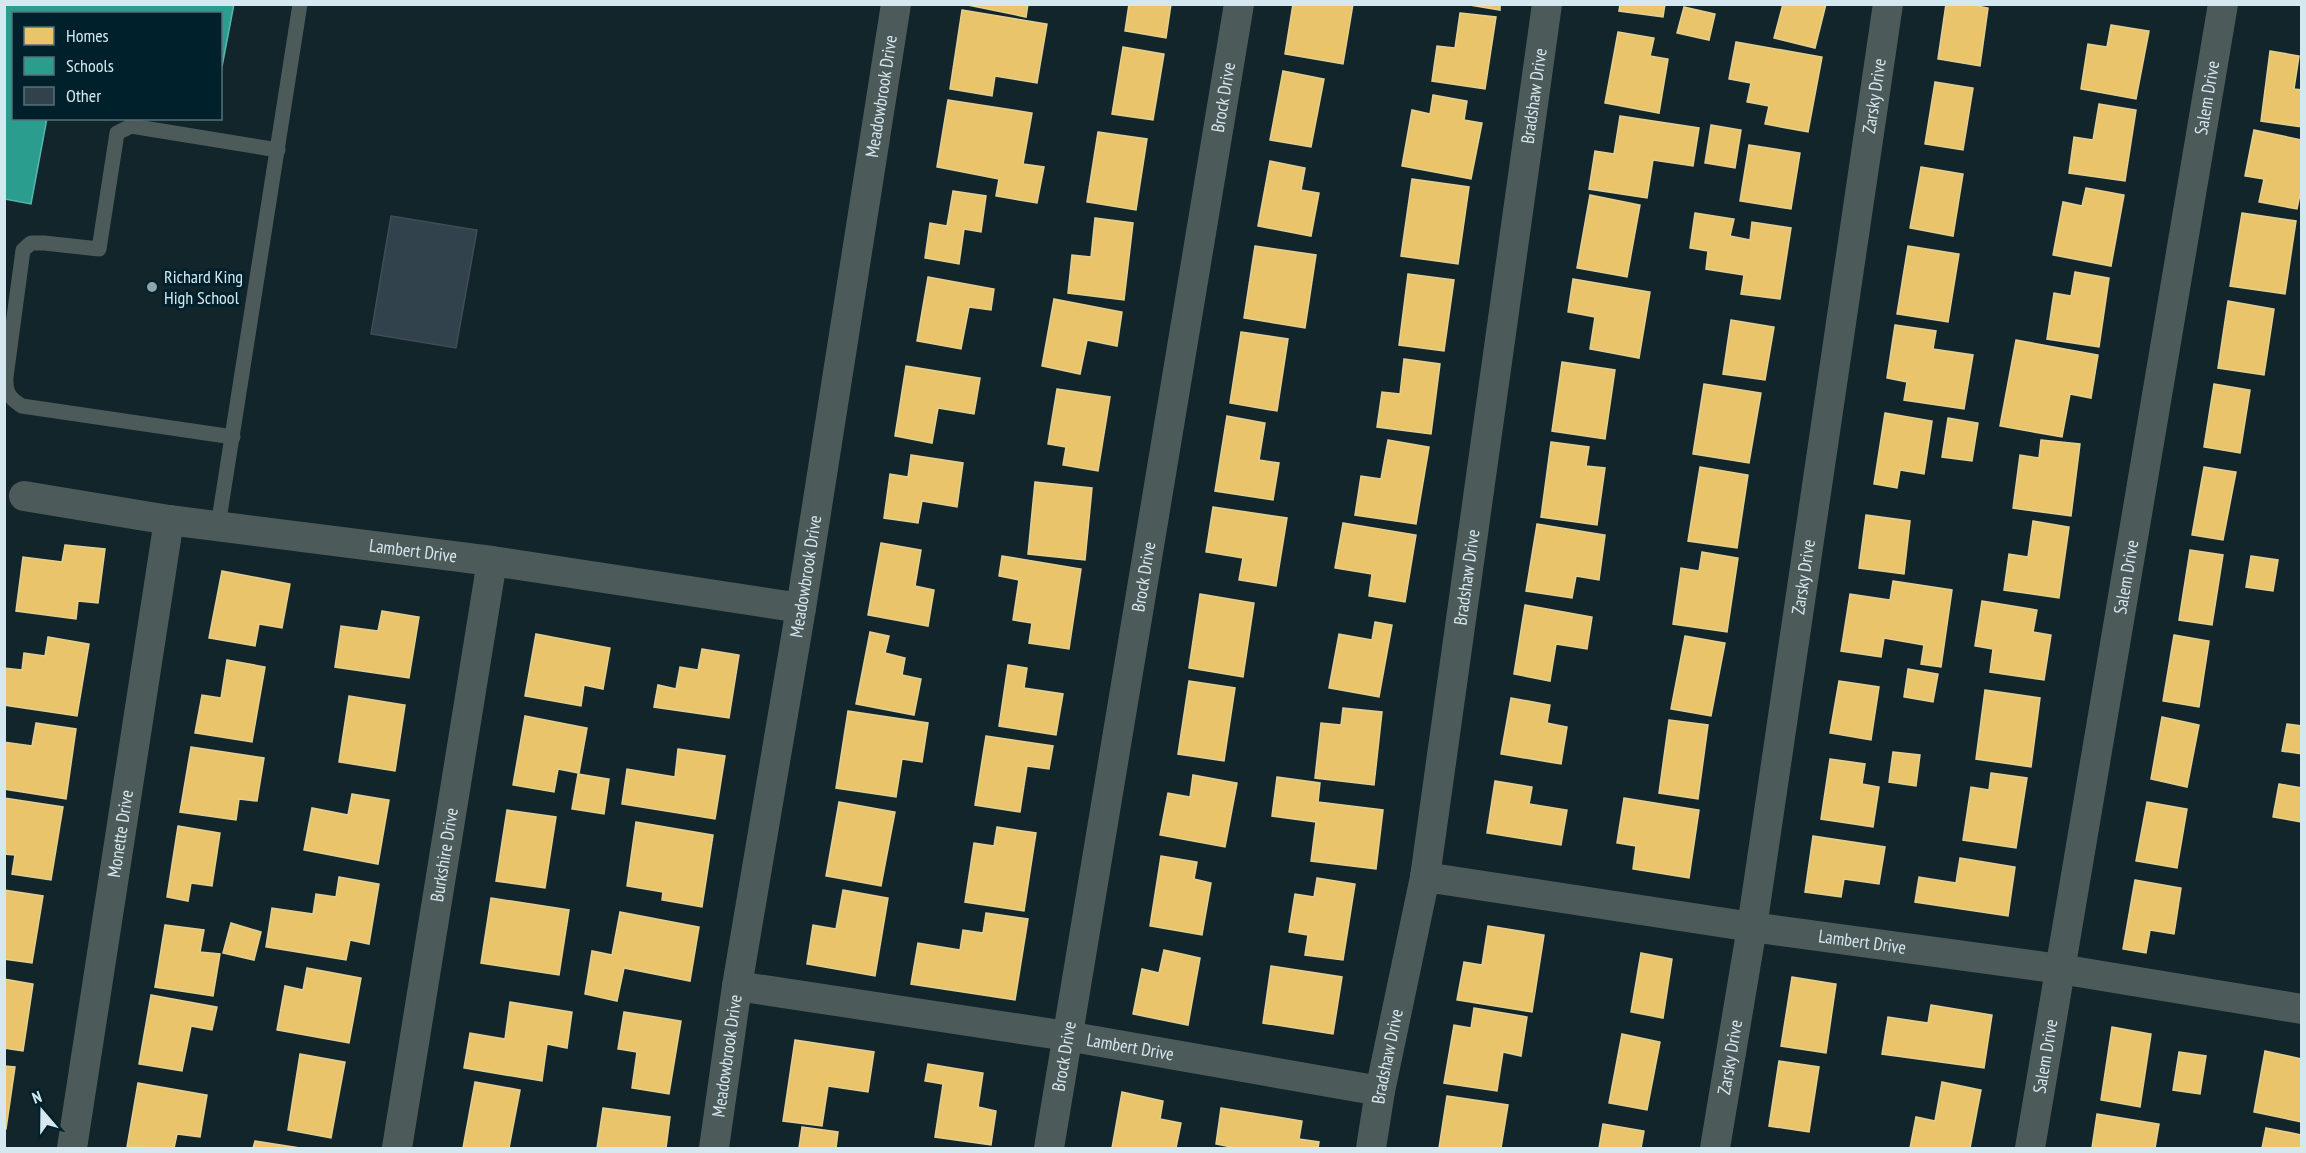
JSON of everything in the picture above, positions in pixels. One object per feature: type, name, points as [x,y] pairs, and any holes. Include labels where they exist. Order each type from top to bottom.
[{"type":"street","name":"Meadowbrook Drive","points":[[714,1149],[738,986],[801,608],[896,4]]},
{"type":"street","name":"Brock Drive","points":[[1049,1149],[1239,4]]},
{"type":"street","name":"Bradshaw Drive","points":[[1371,1149],[1380,1091],[1425,877],[1547,4]]},
{"type":"street","name":"Zarsky Drive","points":[[1715,1149],[1752,927],[1888,4]]},
{"type":"street","name":"Salem Drive","points":[[2030,1149],[2223,4]]},
{"type":"street","name":"Lambert Drive","points":[[24,496],[169,520],[492,561],[801,608]]},
{"type":"street","name":"Monette Drive","points":[[72,1149],[169,520]]},
{"type":"street","name":"Burkshire Drive","points":[[397,1149],[492,561]]},
{"type":"street","name":"Lambert Drive","points":[[1425,877],[1752,927],[2060,969],[2301,1009]]},
{"type":"street","name":"Lambert Drive","points":[[738,986],[1067,1036],[1380,1091]]},
{"type":"lane","points":[[218,526],[300,4]]},
{"type":"lane","points":[[233,437],[22,406],[11,399],[5,389],[23,250],[31,243],[99,249],[117,133],[131,126],[278,150]]},
{"type":"building: Homes","points":[[963,4],[1028,4],[1026,17]]},
{"type":"building: Homes","points":[[1129,4],[1171,4],[1166,38],[1125,31]]},
{"type":"building: Homes","points":[[1293,4],[1353,4],[1343,64],[1285,54]]},
{"type":"building: Homes","points":[[1464,4],[1500,4],[1500,10]]},
{"type":"building: Homes","points":[[1620,4],[1665,4],[1663,17],[1619,11]]},
{"type":"building: Homes","points":[[1783,4],[1826,4],[1815,48],[1774,38]]},
{"type":"building: Homes","points":[[1946,4],[1967,4],[1988,8],[1980,66],[1938,59]]},
{"type":"building: Homes","points":[[1684,7],[1715,14],[1709,40],[1677,33]]},
{"type":"building: Homes","points":[[962,10],[1047,24],[1037,83],[995,76],[992,96],[950,89]]},
{"type":"building: Homes","points":[[1460,13],[1496,17],[1485,89],[1432,81],[1437,46],[1455,48]]},
{"type":"building: Homes","points":[[2111,25],[2149,31],[2136,99],[2081,89],[2088,44],[2107,47]]},
{"type":"building: Homes","points":[[1618,32],[1654,38],[1650,56],[1668,59],[1659,113],[1605,103]]},
{"type":"building: Homes","points":[[1736,42],[1822,57],[1808,132],[1765,124],[1769,106],[1747,102],[1751,83],[1729,79]]},
{"type":"building: Homes","points":[[1123,47],[1164,54],[1153,120],[1112,114]]},
{"type":"building: Homes","points":[[2270,51],[2299,56],[2294,89],[2302,90],[2302,127],[2261,121]]},
{"type":"building: Homes","points":[[1283,71],[1324,79],[1311,147],[1270,140]]},
{"type":"building: Homes","points":[[1935,82],[1973,88],[1963,150],[1925,144]]},
{"type":"building: Homes","points":[[1433,95],[1467,101],[1464,120],[1482,123],[1471,179],[1402,166],[1412,110],[1430,114]]},
{"type":"building: Homes","points":[[948,100],[1032,113],[1023,164],[1044,167],[1037,203],[996,196],[999,179],[937,167]]},
{"type":"building: Homes","points":[[2099,104],[2136,110],[2125,181],[2069,173],[2074,137],[2093,140]]},
{"type":"building: Homes","points":[[1620,116],[1699,128],[1693,166],[1653,160],[1647,198],[1589,189],[1595,151],[1614,154]]},
{"type":"building: Homes","points":[[1711,125],[1741,130],[1735,168],[1705,163]]},
{"type":"building: Homes","points":[[2254,130],[2302,140],[2302,185],[2297,209],[2259,202],[2264,179],[2245,176]]},
{"type":"building: Homes","points":[[1098,132],[1147,139],[1136,210],[1087,202]]},
{"type":"building: Homes","points":[[1749,145],[1800,153],[1791,209],[1740,201]]},
{"type":"building: Homes","points":[[1270,161],[1305,168],[1301,190],[1319,193],[1311,236],[1258,226]]},
{"type":"building: Homes","points":[[1921,167],[1963,174],[1953,236],[1910,228]]},
{"type":"building: Homes","points":[[1412,179],[1469,187],[1458,264],[1401,256]]},
{"type":"building: Homes","points":[[2086,188],[2124,195],[2111,266],[2053,255],[2063,202],[2082,206]]},
{"type":"building: Homes","points":[[953,191],[986,196],[981,232],[964,229],[959,264],[925,258],[930,223],[947,226]]},
{"type":"building: Homes","points":[[1590,195],[1640,205],[1627,277],[1577,268]]},
{"type":"building: Homes","points":[[1695,213],[1734,219],[1730,236],[1750,240],[1752,222],[1791,228],[1780,299],[1741,294],[1744,275],[1706,269],[1708,251],[1690,248]]},
{"type":"building: Homes","points":[[2242,213],[2296,221],[2285,294],[2230,286]]},
{"type":"building: Homes","points":[[1095,218],[1133,223],[1124,300],[1068,293],[1072,255],[1091,257]]},
{"type":"building: Homes","points":[[1255,246],[1316,255],[1305,328],[1244,318]]},
{"type":"building: Homes","points":[[1908,246],[1959,254],[1948,322],[1897,314]]},
{"type":"building: Homes","points":[[2075,272],[2109,278],[2099,347],[2047,339],[2054,293],[2071,296]]},
{"type":"building: Homes","points":[[1408,274],[1454,280],[1444,351],[1399,345]]},
{"type":"building: Homes","points":[[928,277],[994,289],[991,310],[969,307],[961,349],[917,341]]},
{"type":"building: Homes","points":[[1573,279],[1650,292],[1639,358],[1590,349],[1595,317],[1568,312]]},
{"type":"building: Homes","points":[[1054,299],[1122,312],[1117,346],[1087,340],[1080,374],[1042,366]]},
{"type":"building: Homes","points":[[2228,301],[2274,309],[2264,375],[2218,368]]},
{"type":"building: Homes","points":[[1731,320],[1774,327],[1765,380],[1723,374]]},
{"type":"building: Homes","points":[[1895,325],[1936,331],[1933,349],[1973,355],[1964,409],[1904,400],[1907,382],[1887,378]]},
{"type":"building: Homes","points":[[1241,332],[1288,339],[1277,411],[1230,403]]},
{"type":"building: Homes","points":[[2016,340],[2098,355],[2091,398],[2070,394],[2062,437],[2000,426]]},
{"type":"building: Homes","points":[[1404,359],[1440,364],[1431,434],[1377,427],[1382,392],[1400,394]]},
{"type":"building: Homes","points":[[1562,362],[1615,370],[1605,439],[1552,431]]},
{"type":"building: Homes","points":[[906,366],[980,378],[974,414],[938,408],[932,443],[895,436]]},
{"type":"building: Homes","points":[[1704,384],[1761,393],[1749,463],[1693,454]]},
{"type":"building: Homes","points":[[2214,384],[2250,390],[2240,453],[2204,447]]},
{"type":"building: Homes","points":[[1057,389],[1110,397],[1098,471],[1063,465],[1066,447],[1048,444]]},
{"type":"building: Homes","points":[[1885,413],[1932,421],[1924,474],[1900,470],[1897,488],[1874,484]]},
{"type":"building: Homes","points":[[1227,416],[1265,423],[1259,460],[1279,463],[1273,500],[1215,491]]},
{"type":"building: Homes","points":[[1948,418],[1978,423],[1972,461],[1942,457]]},
{"type":"building: Homes","points":[[1388,440],[1429,447],[1416,524],[1355,515],[1361,476],[1381,479]]},
{"type":"building: Homes","points":[[2041,440],[2080,444],[2071,516],[2013,508],[2020,455],[2039,458]]},
{"type":"building: Homes","points":[[1551,442],[1589,447],[1586,466],[1605,468],[1597,525],[1541,517]]},
{"type":"building: Homes","points":[[911,455],[963,463],[957,507],[922,501],[918,523],[884,518],[890,474],[908,477]]},
{"type":"building: Homes","points":[[1700,467],[1748,475],[1737,548],[1688,541]]},
{"type":"building: Homes","points":[[2204,467],[2236,472],[2223,540],[2192,535]]},
{"type":"building: Homes","points":[[1035,482],[1092,488],[1085,560],[1028,554]]},
{"type":"building: Homes","points":[[1213,507],[1287,518],[1276,586],[1239,580],[1243,558],[1206,552]]},
{"type":"building: Homes","points":[[1866,515],[1910,521],[1904,574],[1859,568]]},
{"type":"building: Homes","points":[[2033,521],[2069,527],[2059,598],[2004,590],[2009,554],[2028,557]]},
{"type":"building: Homes","points":[[1343,523],[1416,535],[1405,602],[1369,596],[1372,574],[1335,568]]},
{"type":"building: Homes","points":[[1537,524],[1605,535],[1599,580],[1576,576],[1572,598],[1526,591]]},
{"type":"building: Homes","points":[[881,543],[921,550],[915,586],[934,590],[928,626],[868,615]]},
{"type":"building: Homes","points":[[65,545],[105,549],[98,603],[78,601],[76,619],[16,611],[23,557],[62,562]]},
{"type":"building: Homes","points":[[2190,550],[2223,555],[2212,625],[2179,620]]},
{"type":"building: Homes","points":[[1702,552],[1738,558],[1727,632],[1673,624],[1681,568],[1699,571]]},
{"type":"building: Homes","points":[[1002,556],[1081,569],[1069,649],[1029,643],[1032,623],[1013,620],[1019,580],[999,576]]},
{"type":"building: Homes","points":[[2251,556],[2278,560],[2273,591],[2246,587]]},
{"type":"building: Homes","points":[[222,571],[290,584],[282,628],[259,624],[255,646],[209,638]]},
{"type":"building: Homes","points":[[1893,581],[1952,590],[1941,667],[1921,664],[1924,645],[1884,638],[1881,657],[1841,651],[1850,594],[1890,600]]},
{"type":"building: Homes","points":[[1200,594],[1254,603],[1243,677],[1189,668]]},
{"type":"building: Homes","points":[[1982,601],[2037,610],[2033,632],[2051,635],[2044,680],[1990,672],[1993,649],[1975,646]]},
{"type":"building: Homes","points":[[1525,605],[1592,617],[1587,649],[1556,644],[1550,681],[1514,674]]},
{"type":"building: Homes","points":[[382,611],[419,617],[409,678],[335,667],[341,626],[378,631]]},
{"type":"building: Homes","points":[[1375,622],[1392,625],[1379,697],[1329,688],[1339,634],[1372,640]]},
{"type":"building: Homes","points":[[870,632],[889,636],[885,653],[905,658],[902,675],[921,679],[914,715],[856,704]]},
{"type":"building: Homes","points":[[536,634],[610,648],[603,689],[584,685],[581,706],[525,696]]},
{"type":"building: Homes","points":[[2174,635],[2209,641],[2199,707],[2163,701]]},
{"type":"building: Homes","points":[[1685,636],[1725,643],[1711,716],[1671,709]]},
{"type":"building: Homes","points":[[48,637],[89,644],[77,716],[4,705],[4,668],[22,670],[24,653],[45,656]]},
{"type":"building: Homes","points":[[702,649],[739,655],[729,718],[654,707],[658,685],[676,689],[680,667],[698,670]]},
{"type":"building: Homes","points":[[227,660],[265,667],[252,742],[195,733],[202,695],[221,698]]},
{"type":"building: Homes","points":[[1008,665],[1027,668],[1024,688],[1063,694],[1056,735],[999,726]]},
{"type":"building: Homes","points":[[1908,669],[1938,674],[1933,702],[1904,697]]},
{"type":"building: Homes","points":[[1189,681],[1235,688],[1224,761],[1178,754]]},
{"type":"building: Homes","points":[[1839,681],[1879,687],[1871,740],[1830,733]]},
{"type":"building: Homes","points":[[1985,690],[2040,698],[2031,767],[1976,759]]},
{"type":"building: Homes","points":[[349,696],[405,705],[395,771],[339,762]]},
{"type":"building: Homes","points":[[1511,698],[1550,705],[1547,723],[1567,727],[1561,764],[1501,754]]},
{"type":"building: Homes","points":[[1343,708],[1382,712],[1374,785],[1315,778],[1321,723],[1341,725]]},
{"type":"building: Homes","points":[[848,711],[928,723],[922,762],[902,759],[896,797],[836,788]]},
{"type":"building: Homes","points":[[525,716],[587,728],[579,773],[558,769],[554,792],[513,785]]},
{"type":"building: Homes","points":[[2162,717],[2199,725],[2187,787],[2151,779]]},
{"type":"building: Homes","points":[[1669,720],[1708,725],[1698,799],[1659,793]]},
{"type":"building: Homes","points":[[36,723],[76,729],[66,799],[4,789],[4,742],[32,746]]},
{"type":"building: Homes","points":[[2287,724],[2302,726],[2302,754],[2282,751]]},
{"type":"building: Homes","points":[[986,736],[1053,746],[1049,769],[1027,766],[1020,812],[975,805]]},
{"type":"building: Homes","points":[[191,747],[264,758],[257,801],[239,799],[236,820],[180,812]]},
{"type":"building: Homes","points":[[678,749],[725,756],[715,819],[622,804],[627,769],[675,777]]},
{"type":"building: Homes","points":[[1893,752],[1920,755],[1916,786],[1889,782]]},
{"type":"building: Homes","points":[[1830,759],[1865,764],[1862,784],[1879,787],[1873,827],[1821,819]]},
{"type":"building: Homes","points":[[1991,773],[2027,778],[2016,848],[1963,840],[1971,787],[1989,790]]},
{"type":"building: Homes","points":[[578,774],[609,779],[604,814],[572,809]]},
{"type":"building: Homes","points":[[1193,775],[1237,783],[1225,847],[1160,835],[1168,793],[1190,797]]},
{"type":"building: Homes","points":[[1277,777],[1320,783],[1318,802],[1383,810],[1376,869],[1311,861],[1316,822],[1272,816]]},
{"type":"building: Homes","points":[[1495,781],[1532,787],[1529,804],[1567,810],[1561,845],[1487,833]]},
{"type":"building: Homes","points":[[2279,784],[2302,788],[2302,822],[2273,817]]},
{"type":"building: Homes","points":[[352,794],[389,800],[378,864],[304,850],[312,808],[348,815]]},
{"type":"building: Homes","points":[[4,798],[63,807],[51,880],[12,874],[15,855],[4,854]]},
{"type":"building: Homes","points":[[1624,798],[1699,810],[1689,878],[1633,869],[1636,846],[1617,843]]},
{"type":"building: Homes","points":[[839,802],[895,812],[881,886],[826,876]]},
{"type":"building: Homes","points":[[2147,802],[2187,809],[2177,868],[2136,861]]},
{"type":"building: Homes","points":[[507,810],[556,817],[545,888],[496,881]]},
{"type":"building: Homes","points":[[636,822],[713,835],[702,907],[662,900],[663,892],[627,886]]},
{"type":"building: Homes","points":[[178,826],[220,833],[212,886],[191,883],[188,901],[167,897]]},
{"type":"building: Homes","points":[[997,827],[1036,833],[1024,911],[965,902],[974,843],[994,846]]},
{"type":"building: Homes","points":[[1813,836],[1885,847],[1879,884],[1844,879],[1841,897],[1805,892]]},
{"type":"building: Homes","points":[[1161,856],[1197,862],[1194,879],[1211,883],[1202,935],[1150,926]]},
{"type":"building: Homes","points":[[1960,858],[2015,867],[2008,916],[1915,902],[1919,877],[1956,883]]},
{"type":"building: Homes","points":[[339,877],[379,884],[369,944],[350,940],[346,960],[266,947],[272,908],[313,914],[316,894],[336,897]]},
{"type":"building: Homes","points":[[1317,878],[1355,884],[1343,960],[1305,955],[1308,935],[1289,932],[1295,894],[1314,897]]},
{"type":"building: Homes","points":[[2135,880],[2181,888],[2174,934],[2150,930],[2146,953],[2123,949]]},
{"type":"building: Homes","points":[[4,890],[43,896],[32,963],[4,959]]},
{"type":"building: Homes","points":[[843,890],[888,898],[875,976],[807,964],[813,925],[836,929]]},
{"type":"building: Homes","points":[[491,898],[569,910],[559,975],[481,963]]},
{"type":"building: Homes","points":[[620,912],[699,927],[690,981],[624,968],[617,1001],[585,994],[592,951],[612,955]]},
{"type":"building: Homes","points":[[986,913],[1028,919],[1015,1000],[911,984],[918,943],[960,950],[963,930],[983,933]]},
{"type":"building: Homes","points":[[231,923],[261,932],[254,960],[223,953]]},
{"type":"building: Homes","points":[[165,925],[204,930],[200,952],[220,954],[213,996],[155,987]]},
{"type":"building: Homes","points":[[1488,926],[1544,935],[1532,1012],[1457,1000],[1464,962],[1482,965]]},
{"type":"building: Homes","points":[[1164,950],[1200,958],[1188,1025],[1133,1014],[1142,969],[1159,973]]},
{"type":"building: Homes","points":[[1641,953],[1672,959],[1663,1018],[1631,1012]]},
{"type":"building: Homes","points":[[1271,966],[1342,977],[1333,1034],[1263,1023]]},
{"type":"building: Homes","points":[[307,968],[361,978],[349,1043],[277,1030],[285,986],[303,990]]},
{"type":"building: Homes","points":[[1792,977],[1836,984],[1826,1053],[1781,1046]]},
{"type":"building: Homes","points":[[4,979],[33,984],[23,1051],[4,1048]]},
{"type":"building: Homes","points":[[151,995],[217,1007],[212,1030],[191,1026],[182,1071],[139,1064]]},
{"type":"building: Homes","points":[[510,1002],[572,1012],[567,1048],[547,1044],[542,1081],[464,1068],[470,1033],[505,1039]]},
{"type":"building: Homes","points":[[1931,1005],[1992,1015],[1984,1068],[1882,1054],[1888,1017],[1928,1023]]},
{"type":"building: Homes","points":[[1474,1008],[1527,1017],[1521,1056],[1503,1052],[1497,1091],[1444,1083],[1454,1025],[1471,1028]]},
{"type":"building: Homes","points":[[624,1012],[681,1021],[669,1094],[632,1088],[637,1052],[618,1049]]},
{"type":"building: Homes","points":[[2112,1027],[2151,1034],[2140,1107],[2101,1100]]},
{"type":"building: Homes","points":[[1622,1034],[1660,1042],[1647,1110],[1609,1103]]},
{"type":"building: Homes","points":[[795,1040],[874,1052],[868,1092],[828,1086],[822,1126],[783,1121]]},
{"type":"building: Homes","points":[[2265,1051],[2302,1059],[2302,1122],[2254,1112]]},
{"type":"building: Homes","points":[[2179,1052],[2206,1056],[2200,1094],[2173,1090]]},
{"type":"building: Homes","points":[[300,1054],[345,1062],[331,1138],[288,1130]]},
{"type":"building: Homes","points":[[1779,1061],[1819,1067],[1809,1132],[1769,1126]]},
{"type":"building: Homes","points":[[928,1064],[983,1073],[978,1107],[996,1111],[991,1145],[935,1137],[943,1084],[925,1081]]},
{"type":"building: Homes","points":[[4,1066],[15,1067],[6,1129],[4,1129]]},
{"type":"building: Homes","points":[[475,1082],[520,1090],[509,1148],[463,1148]]},
{"type":"building: Homes","points":[[1942,1082],[1981,1090],[1970,1148],[1910,1148],[1916,1117],[1935,1121]]},
{"type":"building: Homes","points":[[138,1083],[207,1095],[200,1137],[177,1134],[174,1148],[127,1147]]},
{"type":"building: Homes","points":[[1122,1092],[1163,1101],[1160,1119],[1181,1123],[1176,1148],[1112,1148]]},
{"type":"building: Homes","points":[[1447,1096],[1508,1105],[1501,1148],[1439,1148]]},
{"type":"building: Homes","points":[[603,1108],[670,1117],[666,1148],[597,1148]]},
{"type":"building: Homes","points":[[1221,1108],[1302,1121],[1299,1139],[1319,1142],[1318,1148],[1236,1148],[1216,1144]]},
{"type":"building: Homes","points":[[2097,1114],[2159,1124],[2155,1148],[2092,1148]]},
{"type":"building: Homes","points":[[1603,1124],[1644,1131],[1641,1148],[1599,1148]]},
{"type":"building: Homes","points":[[802,1127],[838,1132],[836,1148],[799,1148]]},
{"type":"building: Homes","points":[[2266,1128],[2302,1135],[2302,1148],[2262,1148]]},
{"type":"building: Homes","points":[[255,1141],[300,1148],[253,1148]]},
{"type":"building: Schools","points":[[4,4],[234,4],[222,67],[222,12],[12,12],[12,120],[47,120],[31,204],[4,199]]},
{"type":"building: Other","points":[[391,216],[477,230],[456,348],[371,334]]},
{"type":"place","name":"Richard King High School","points":[[152,287]]}]
